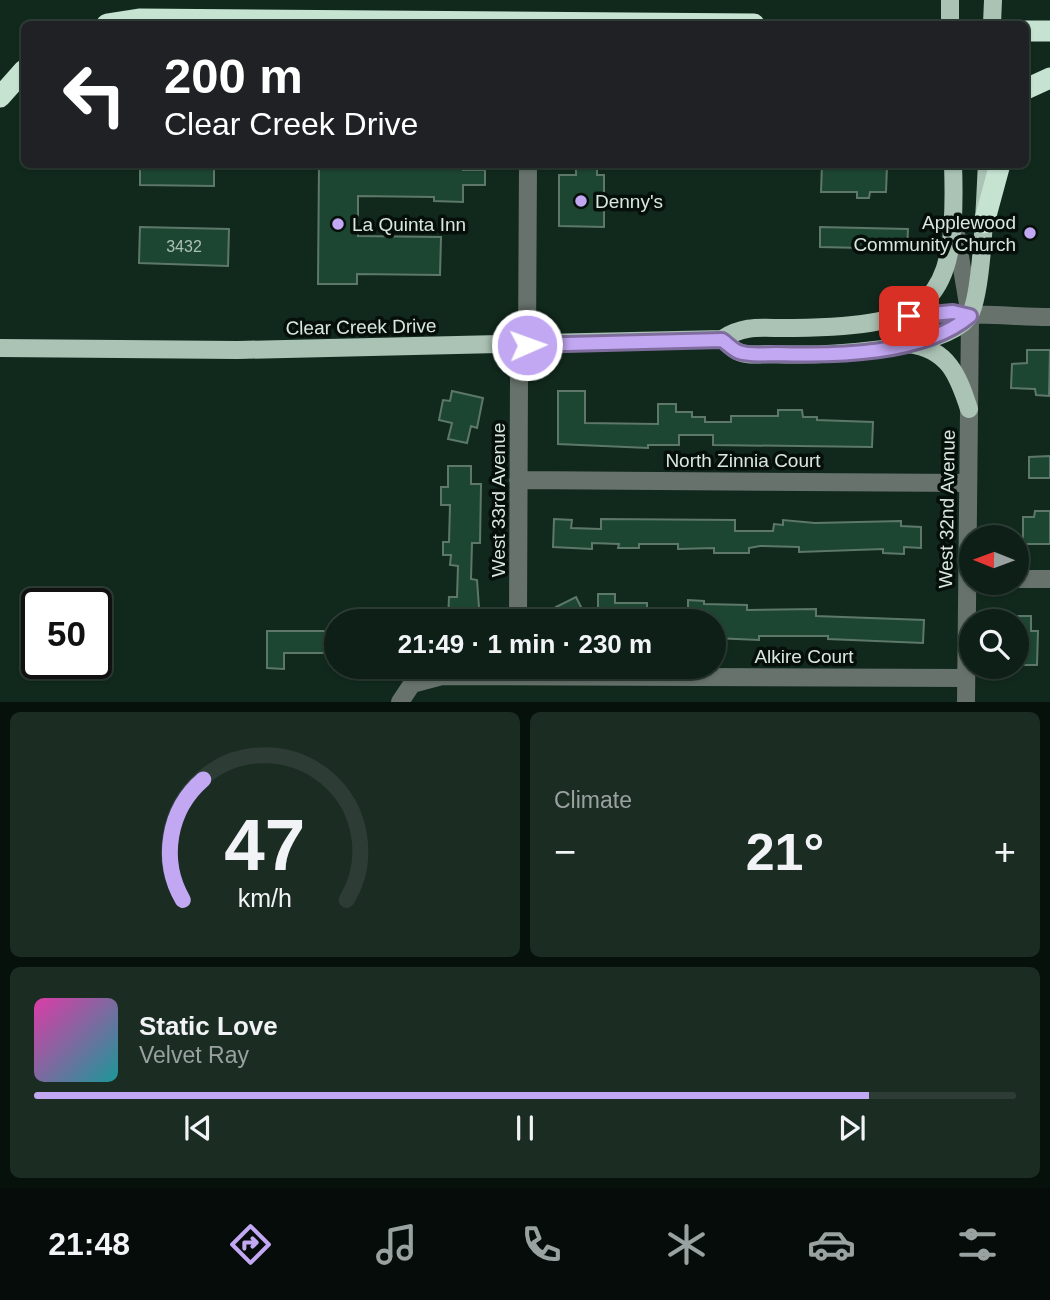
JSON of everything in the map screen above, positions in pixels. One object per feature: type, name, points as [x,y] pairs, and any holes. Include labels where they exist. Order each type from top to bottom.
[{"type":"highway","points":[[126,21],[385,21]]},
{"type":"highway","points":[[1029,31],[1050,31]]},
{"type":"highway","points":[[0,97],[21,72]]},
{"type":"highway","points":[[1029,88],[1050,78]]},
{"type":"highway","points":[[984,223],[999,168]]},
{"type":"main road","points":[[950,0],[950,21]]},
{"type":"main road","points":[[992,21],[993,0]]},
{"type":"main road","name":"West 32nd Avenue","points":[[953,168],[955,222]]},
{"type":"main road","name":"West 32nd Avenue","points":[[970,316],[984,223],[986,168]]},
{"type":"main road","points":[[890,319],[914,311],[934,293],[945,270],[955,222]]},
{"type":"main road","name":"Clear Creek Drive","points":[[722,340],[740,353],[843,354],[902,344],[943,333],[970,316]]},
{"type":"main road","name":"Clear Creek Drive","points":[[0,348],[238,350],[722,340],[739,328],[829,327],[890,319]]},
{"type":"main road","points":[[902,344],[931,349],[947,360],[959,379],[969,409]]},
{"type":"street","points":[[527,345],[528,168]]},
{"type":"street","name":"West 32nd Avenue","points":[[955,222],[970,316],[968,525]]},
{"type":"street","name":"Clear Creek Drive","points":[[890,319],[953,312],[970,316]]},
{"type":"street","points":[[970,316],[1050,317]]},
{"type":"street","name":"West 33rd Avenue","points":[[518,609],[519,378]]},
{"type":"street","name":"North Zinnia Court","points":[[518,480],[968,483]]},
{"type":"street","points":[[1029,579],[1050,579]]},
{"type":"street","name":"Alkire Court","points":[[726,674],[959,678]]},
{"type":"street","name":"Alkire Court","points":[[400,702],[412,684],[427,679]]},
{"type":"street","name":"West 32nd Avenue","points":[[966,679],[966,702]]},
{"type":"building","points":[[140,168],[214,168],[214,186],[140,185]]},
{"type":"building","points":[[319,168],[485,170],[485,185],[463,185],[463,202],[434,201],[434,197],[358,196],[358,236],[441,237],[440,275],[357,274],[357,284],[318,284]]},
{"type":"building","name":"Denny's","points":[[576,168],[597,168],[597,175],[604,175],[604,227],[559,226],[559,175],[576,175]]},
{"type":"building","points":[[822,168],[887,168],[886,192],[870,192],[869,198],[857,198],[857,192],[821,192]]},
{"type":"building","points":[[140,227],[229,229],[228,266],[139,263]]},
{"type":"building","points":[[820,227],[908,229],[907,249],[820,247]]},
{"type":"building","points":[[1027,350],[1050,350],[1049,396],[1036,395],[1035,389],[1011,388],[1012,364],[1027,363]]},
{"type":"building","points":[[452,391],[483,398],[477,428],[471,426],[467,443],[448,439],[452,423],[439,420],[443,400],[450,401]]},
{"type":"building","points":[[558,391],[585,391],[585,423],[658,424],[658,404],[676,404],[676,412],[692,412],[692,417],[705,417],[705,422],[731,422],[731,416],[778,416],[778,410],[802,410],[803,417],[817,417],[817,420],[873,422],[872,447],[713,445],[713,435],[679,435],[679,445],[648,445],[648,448],[558,444]]},
{"type":"building","points":[[1050,456],[1050,478],[1029,478],[1029,457]]},
{"type":"building","points":[[448,466],[471,466],[471,484],[481,484],[480,543],[472,543],[471,579],[477,580],[479,609],[448,609],[449,597],[457,597],[458,566],[450,565],[451,555],[443,555],[443,542],[449,542],[450,505],[441,505],[441,487],[448,487]]},
{"type":"building","points":[[1035,511],[1050,511],[1050,544],[1029,544],[1029,525],[1023,525],[1023,517],[1034,517]]},
{"type":"building","points":[[554,519],[572,520],[571,528],[601,529],[601,519],[735,520],[735,531],[773,531],[774,524],[783,525],[783,520],[815,523],[901,521],[901,526],[921,527],[921,548],[904,547],[904,554],[883,553],[883,549],[799,552],[799,547],[760,546],[749,548],[749,553],[714,553],[714,548],[678,549],[678,544],[639,544],[639,548],[618,548],[619,544],[592,543],[592,549],[553,547]]},
{"type":"building","points":[[598,594],[615,594],[615,603],[647,603],[647,609],[598,609]]},
{"type":"building","points":[[576,597],[582,609],[557,609],[556,607]]},
{"type":"building","points":[[688,600],[704,601],[704,604],[747,605],[747,610],[816,609],[816,616],[924,620],[923,643],[828,639],[828,636],[759,636],[759,640],[726,639],[726,609],[688,609]]},
{"type":"building","points":[[1029,616],[1031,631],[1038,631],[1037,665],[1029,665]]},
{"type":"building","points":[[267,631],[324,631],[324,653],[284,653],[284,669],[267,668]]},
{"type":"place","name":"Denny's","points":[[581,201]]},
{"type":"place","name":"La Quinta Inn","points":[[338,224]]},
{"type":"place","name":"Applewood Community Church","points":[[1030,233]]},
{"type":"route","points":[[527,345],[722,340],[740,353],[832,355],[870,351],[933,336],[955,328],[970,316],[953,312],[909,316]]}]
